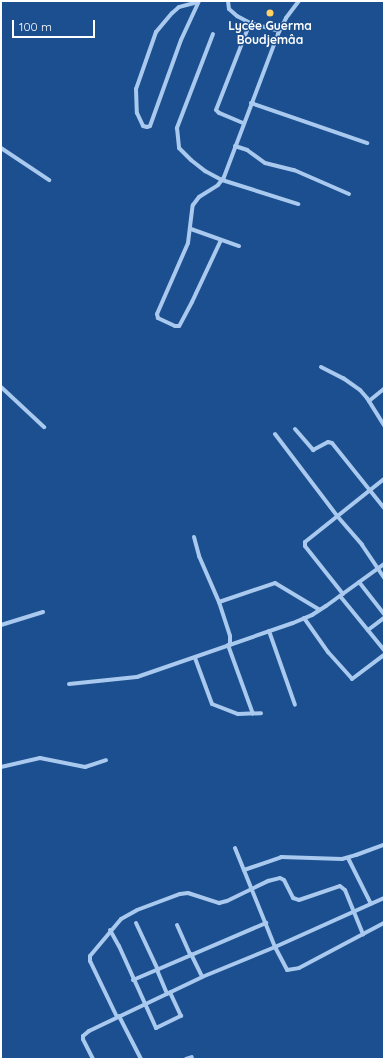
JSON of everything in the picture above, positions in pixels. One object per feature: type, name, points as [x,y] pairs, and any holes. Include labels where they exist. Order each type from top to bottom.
[{"type":"street","points":[[228,1],[228,6],[231,11],[250,23],[279,31]]},
{"type":"street","points":[[221,240],[179,326],[175,326],[158,318],[157,314],[188,243],[191,229],[192,209],[195,200],[222,180],[279,31],[286,18],[299,1]]},
{"type":"street","points":[[198,2],[172,63],[150,126],[144,127],[137,112],[136,89],[150,44],[156,32],[172,13],[179,7],[198,2]]},
{"type":"street","points":[[244,123],[219,113],[216,110],[250,23]]},
{"type":"street","points":[[214,34],[178,128],[177,138],[179,148],[191,160],[222,180],[298,204]]},
{"type":"street","points":[[251,103],[366,143]]},
{"type":"street","points":[[235,146],[247,150],[265,163],[294,170],[349,194]]},
{"type":"street","points":[[1,148],[49,180]]},
{"type":"street","points":[[191,229],[239,246]]},
{"type":"street","points":[[321,367],[343,378],[360,390],[369,400],[384,425]]},
{"type":"street","points":[[1,387],[44,426]]},
{"type":"street","points":[[369,400],[384,389]]},
{"type":"street","points":[[295,429],[313,450],[327,443],[332,443],[384,508]]},
{"type":"street","points":[[275,434],[338,517],[362,545],[384,578]]},
{"type":"street","points":[[384,479],[306,541],[305,545],[384,650]]},
{"type":"street","points":[[194,537],[199,556],[220,602],[230,636],[229,645],[253,714]]},
{"type":"street","points":[[69,684],[137,677],[195,658],[304,618],[320,610],[384,564]]},
{"type":"street","points":[[359,582],[384,614]]},
{"type":"street","points":[[220,602],[275,583],[320,610]]},
{"type":"street","points":[[1,625],[44,612]]},
{"type":"street","points":[[304,618],[328,652],[352,679],[384,655]]},
{"type":"street","points":[[368,630],[384,618]]},
{"type":"street","points":[[269,631],[295,705]]},
{"type":"street","points":[[195,658],[212,704],[238,714],[261,713]]},
{"type":"street","points":[[1,767],[40,758],[85,767],[106,760]]},
{"type":"street","points":[[244,870],[281,857],[348,858],[384,845]]},
{"type":"street","points":[[235,848],[275,948],[287,970],[294,970],[384,923]]},
{"type":"street","points":[[348,858],[371,904]]},
{"type":"street","points":[[141,1059],[90,961],[92,951],[121,919],[137,910],[180,894],[188,893],[219,903],[252,890],[268,881],[282,878],[293,898],[299,900],[340,886],[345,890],[363,934]]},
{"type":"street","points":[[93,1059],[83,1041],[83,1036],[144,1004],[202,977],[275,948],[384,898]]},
{"type":"street","points":[[133,980],[266,923]]},
{"type":"street","points":[[110,930],[154,1028],[159,1028],[181,1016],[157,970],[136,924]]},
{"type":"street","points":[[177,926],[202,977]]},
{"type":"street","points":[[186,1059],[192,1056]]},
{"type":"place","name":"Lycée Guerma Boudjemâa","points":[[270,13]]}]
